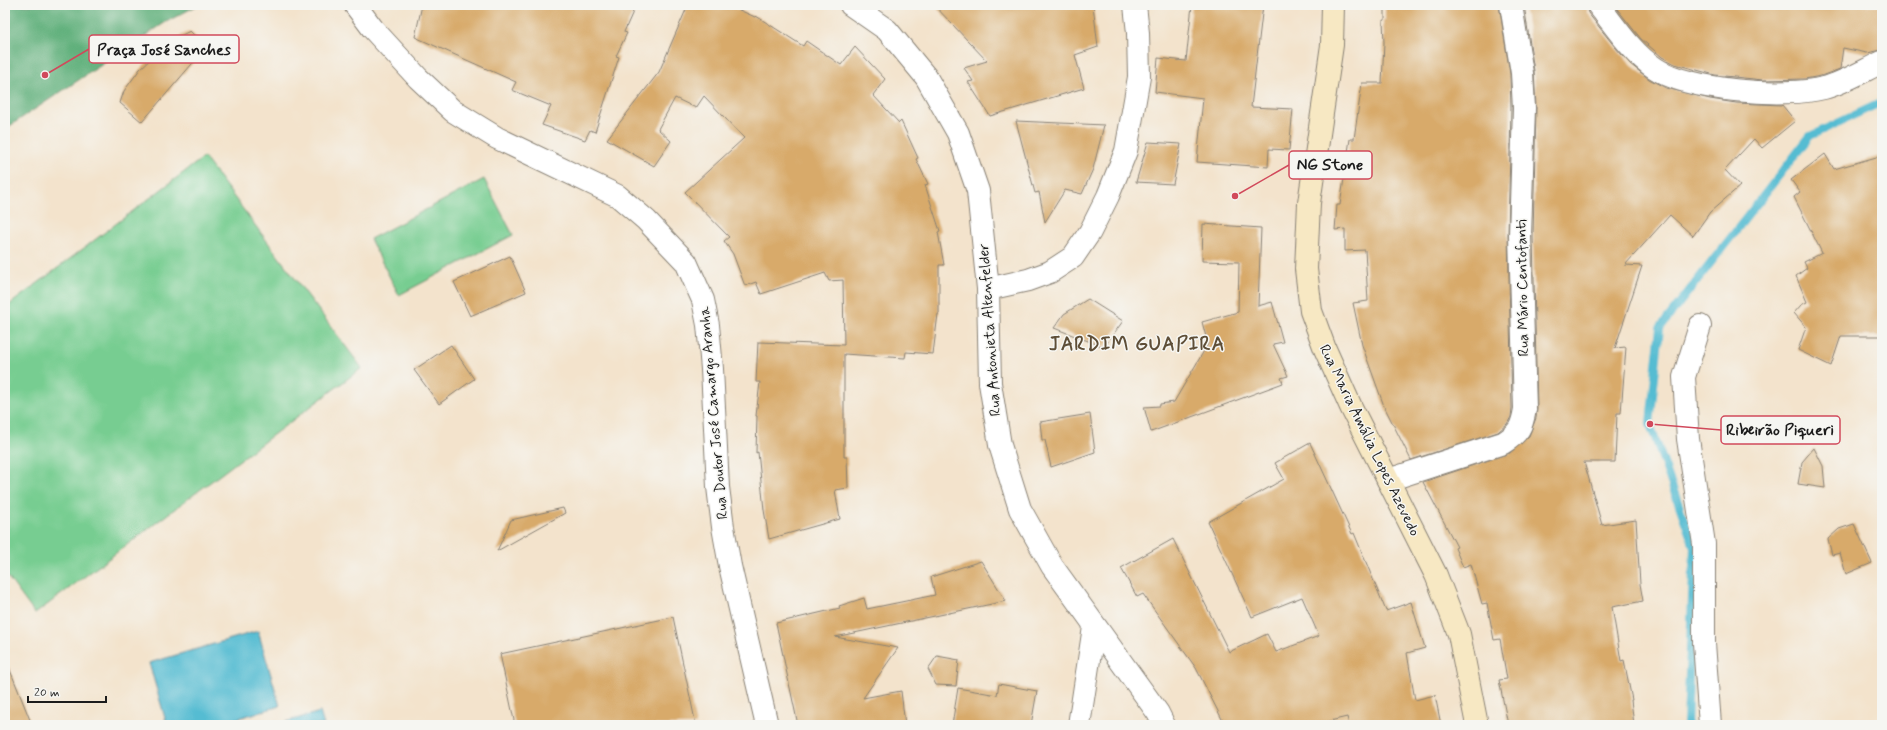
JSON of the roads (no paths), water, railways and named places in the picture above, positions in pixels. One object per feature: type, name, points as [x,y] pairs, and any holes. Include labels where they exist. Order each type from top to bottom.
[{"type":"main road","name":"Rua Maria Amália Lopes Azevedo","points":[[1333,5],[1332,45],[1309,203],[1306,240],[1307,284],[1311,311],[1325,349],[1351,407],[1436,575],[1459,634],[1477,725]]},
{"type":"street","name":"Rua Doutor José Camargo Aranha","points":[[355,5],[373,29],[418,78],[453,111],[497,138],[618,196],[646,220],[686,262],[703,300],[708,325],[712,369],[718,487],[723,527],[730,566],[767,725]]},
{"type":"street","name":"Rua Antonieta Altenfelder","points":[[851,5],[887,30],[926,77],[958,133],[978,191],[988,289],[990,383],[1000,445],[1020,509],[1052,566],[1094,627],[1158,713],[1164,725]]},
{"type":"street","points":[[988,289],[1028,280],[1050,272],[1073,257],[1094,225],[1108,196],[1126,151],[1139,77],[1136,5]]},
{"type":"street","name":"Rua Mário Centofanti","points":[[1388,480],[1503,443],[1516,435],[1522,423],[1525,409],[1520,235],[1524,108],[1522,74],[1511,5]]},
{"type":"street","points":[[1598,5],[1638,53],[1655,68],[1673,78],[1722,88],[1796,92],[1824,88],[1882,62]]},
{"type":"street","points":[[1700,326],[1684,377],[1688,439],[1704,544],[1704,643],[1710,725]]},
{"type":"street","points":[[1079,725],[1094,627]]},
{"type":"water","points":[[258,631],[280,706],[215,725],[167,725],[149,663]]},
{"type":"water","points":[[320,712],[324,725],[275,725]]},
{"type":"waterway","points":[[1687,725],[1694,547],[1650,424],[1660,328],[1810,136],[1882,102]]},
{"type":"place","name":"Praça José Sanches","points":[[45,75]]},
{"type":"place","name":"NG Stone","points":[[1235,196]]},
{"type":"place","name":"Ribeirão Piqueri","points":[[1650,424]]},
{"type":"district","name":"JARDIM GUAPIRA","points":[[1137,343]]}]
